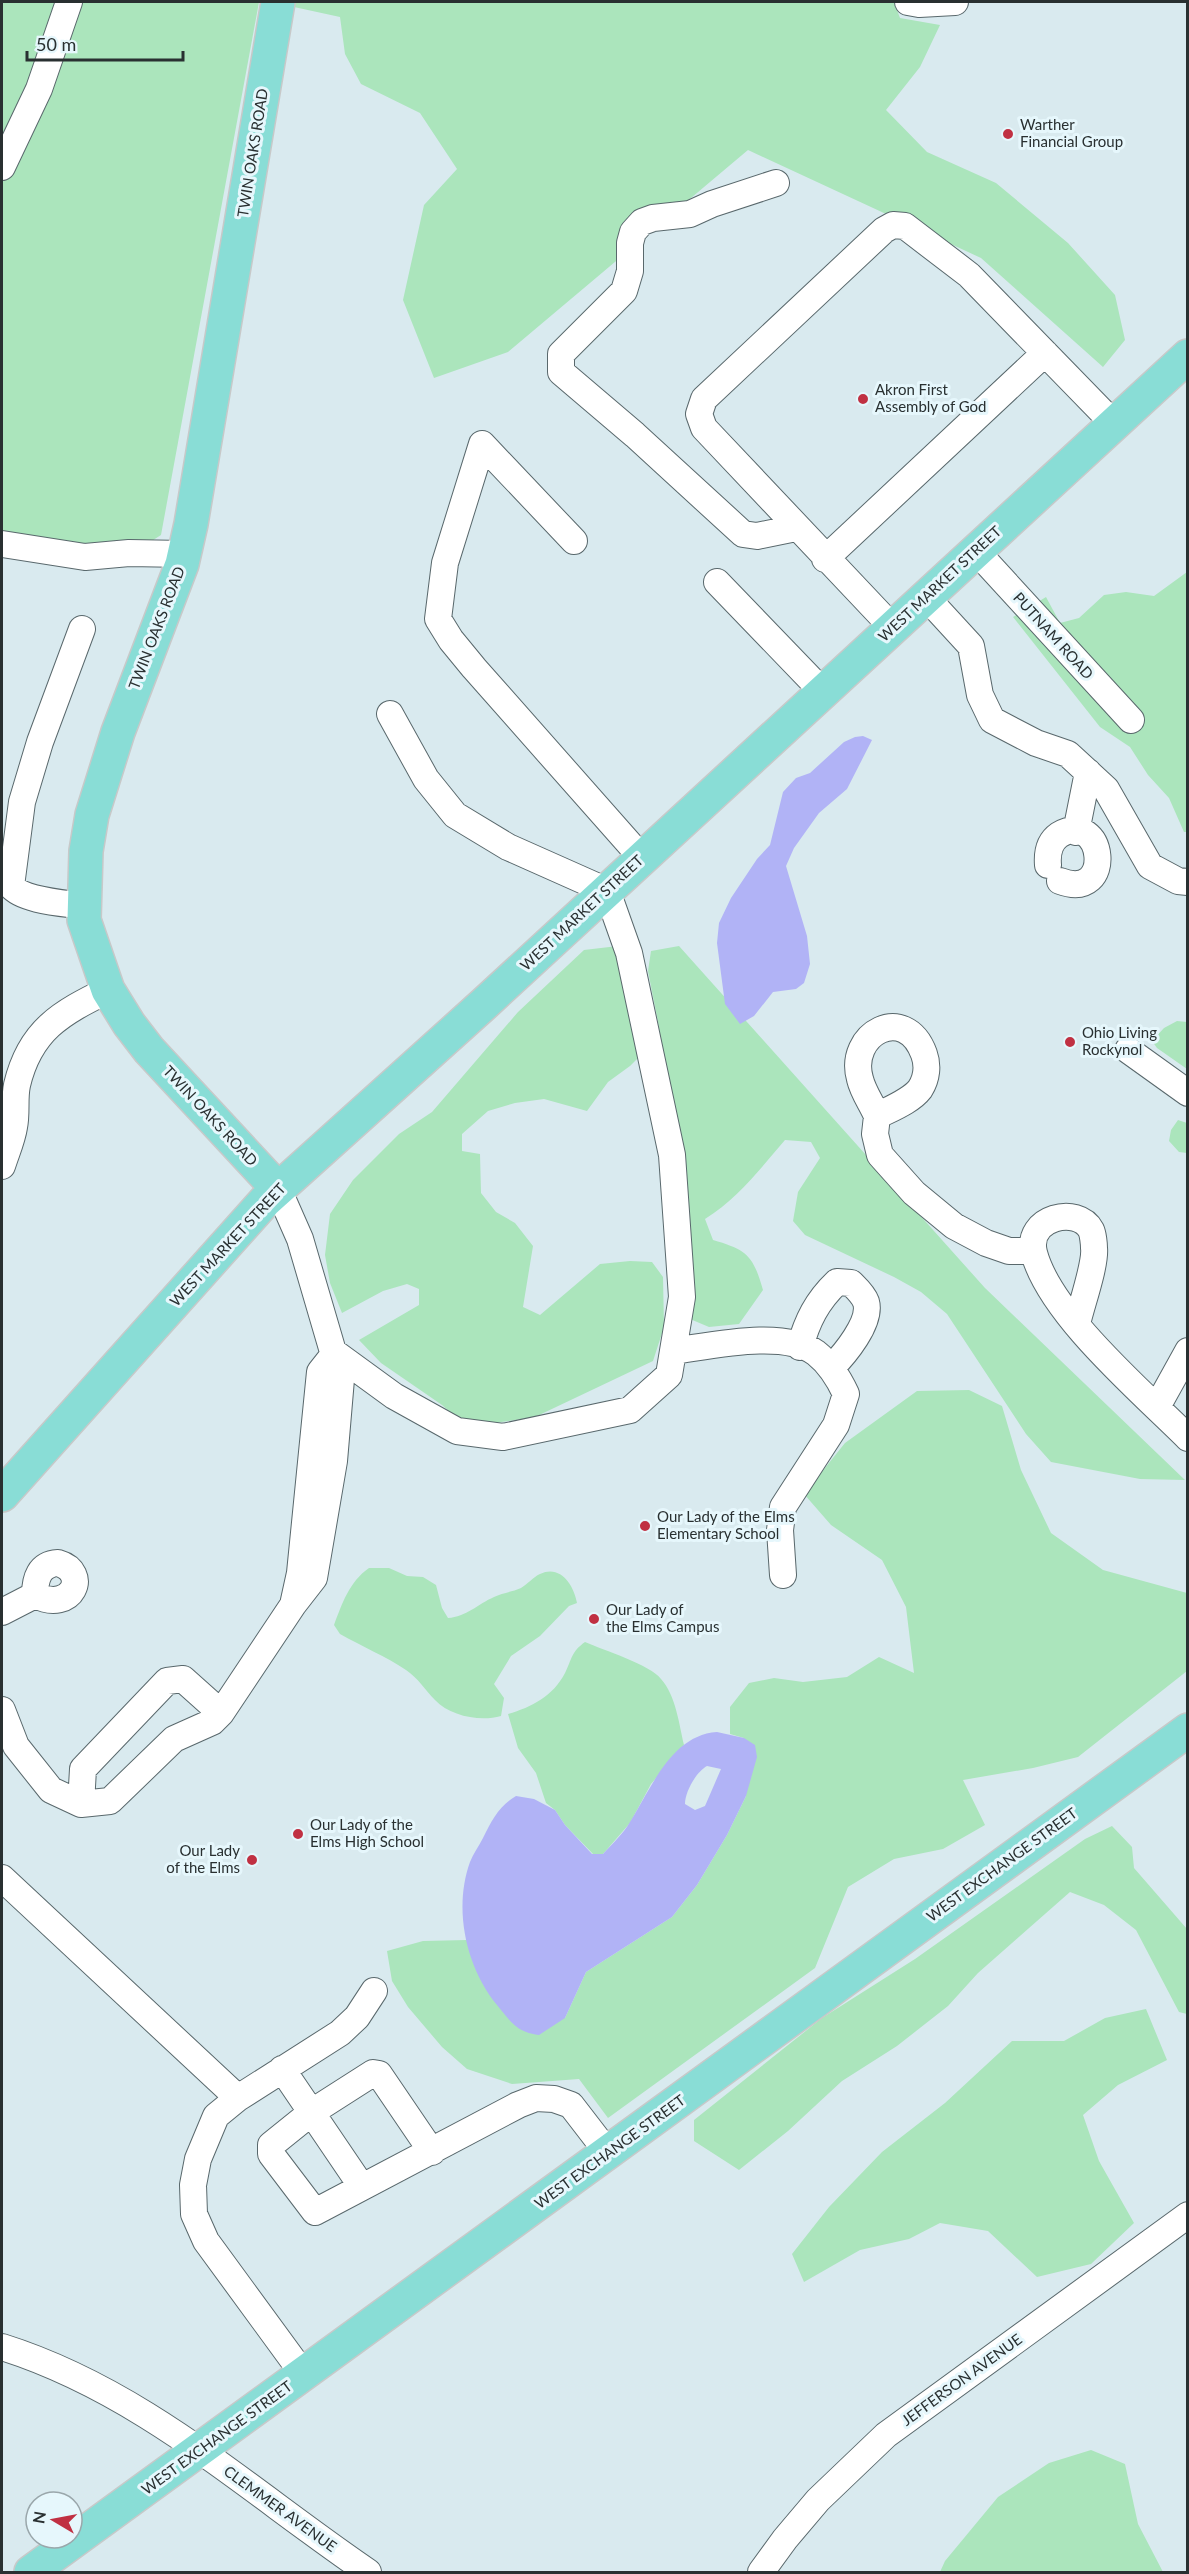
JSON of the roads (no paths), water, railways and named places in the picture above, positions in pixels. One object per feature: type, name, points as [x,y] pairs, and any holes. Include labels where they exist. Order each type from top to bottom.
[{"type":"main road","name":"TWIN OAKS ROAD","points":[[278,2],[184,554],[118,732],[92,815],[86,851],[84,906],[84,920],[108,990],[129,1024],[149,1050],[278,1189]]},
{"type":"main road","name":"WEST MARKET STREET","points":[[2,1495],[278,1189],[607,891],[1188,356]]},
{"type":"main road","name":"WEST EXCHANGE STREET","points":[[31,2572],[1188,1730]]},
{"type":"street","points":[[2,166],[39,89],[69,2]]},
{"type":"street","points":[[908,2],[919,4],[955,2]]},
{"type":"street","points":[[776,183],[712,204],[690,214],[653,218],[642,222],[633,232],[630,243],[630,272],[624,291],[561,354],[561,372],[635,435],[743,534],[757,536],[796,528]]},
{"type":"street","points":[[893,628],[825,559],[704,428],[699,414],[704,399],[884,230],[893,225],[905,226],[969,275],[1114,424]]},
{"type":"street","points":[[825,559],[1045,353]]},
{"type":"street","points":[[574,541],[482,444],[445,563],[438,619],[451,640],[474,668],[642,858]]},
{"type":"street","points":[[2,544],[85,556],[129,553],[184,554]]},
{"type":"street","name":"PUTNAM ROAD","points":[[976,551],[1131,720]]},
{"type":"street","points":[[717,582],[823,692]]},
{"type":"street","points":[[926,597],[971,646],[980,695],[992,720],[1036,742],[1068,754],[1106,789],[1150,866],[1178,881],[1188,882]]},
{"type":"street","points":[[82,629],[40,742],[22,802],[11,886],[15,891],[30,897],[84,906]]},
{"type":"street","points":[[278,1189],[300,1239],[335,1353],[394,1396],[457,1431],[503,1437],[630,1410],[669,1375],[682,1297],[672,1155],[629,953],[607,891],[508,847],[455,814],[426,779],[390,714]]},
{"type":"street","points":[[1076,832],[1088,772]]},
{"type":"street","points":[[1067,832],[1076,832],[1092,839],[1097,846],[1099,863],[1090,878],[1074,884],[1054,873],[1049,848],[1053,841],[1067,832]]},
{"type":"street","points":[[2,1166],[14,1127],[9,1085],[48,1025],[77,1005],[108,990]]},
{"type":"street","points":[[1128,1050],[1188,1093]]},
{"type":"street","points":[[878,1116],[875,1134],[880,1155],[914,1193],[954,1226],[986,1243],[1010,1251],[1033,1251]]},
{"type":"street","points":[[1077,1324],[1095,1251],[1091,1230],[1081,1221],[1052,1218],[1040,1225],[1034,1232],[1033,1251],[1044,1279],[1085,1335],[1188,1438]]},
{"type":"street","points":[[800,1347],[806,1324],[822,1297],[837,1282],[851,1283],[862,1294],[867,1304],[863,1323],[856,1338],[831,1368]]},
{"type":"street","points":[[673,1351],[748,1342],[792,1343],[815,1352],[831,1368],[846,1394],[836,1425],[783,1507],[780,1530],[783,1575]]},
{"type":"street","points":[[1157,1407],[1188,1351]]},
{"type":"street","points":[[3,1716],[16,1746],[51,1790],[81,1803],[110,1801],[174,1739],[212,1722],[221,1713],[293,1605],[300,1573],[320,1372],[335,1353]]},
{"type":"street","points":[[2,1612],[35,1595]]},
{"type":"street","points":[[81,1803],[82,1769],[167,1681],[183,1678],[221,1713]]},
{"type":"street","points":[[2,1878],[238,2098]]},
{"type":"street","points":[[304,2375],[206,2241],[194,2214],[193,2185],[198,2159],[216,2116],[238,2098],[340,2033],[357,2017],[374,1991]]},
{"type":"street","points":[[282,2069],[362,2187]]},
{"type":"street","points":[[432,2152],[379,2074],[373,2073],[312,2112],[271,2145],[271,2154],[315,2212],[432,2152],[518,2105],[536,2098],[555,2099],[571,2105],[608,2153]]},
{"type":"street","name":"JEFFERSON AVENUE","points":[[761,2572],[818,2500],[886,2435],[1188,2215]]},
{"type":"street","name":"CLEMMER AVENUE","points":[[2,2347],[40,2359],[87,2380],[135,2407],[368,2572]]},
{"type":"water","points":[[863,736],[872,740],[847,789],[819,813],[794,848],[786,866],[807,936],[810,964],[804,983],[796,989],[773,992],[754,1016],[740,1024],[725,1004],[717,943],[719,923],[731,898],[757,859],[770,845],[783,792],[796,778],[810,773],[844,742]]},
{"type":"water","points":[[717,1732],[744,1738],[755,1745],[757,1757],[746,1796],[727,1835],[697,1885],[672,1917],[586,1972],[565,2018],[539,2035],[519,2029],[497,2005],[477,1973],[470,1955],[463,1918],[465,1880],[470,1862],[493,1819],[505,1804],[516,1796],[534,1799],[555,1810],[565,1825],[592,1854],[603,1854],[621,1835],[664,1766],[675,1753],[701,1735]],"holes":[[[707,1766],[721,1769],[705,1806],[695,1810],[685,1804],[692,1783],[703,1769]]]},
{"type":"place","name":"Warther Financial Group","points":[[1008,134]]},
{"type":"place","name":"Akron First Assembly of God","points":[[863,399]]},
{"type":"place","name":"Ohio Living Rockynol","points":[[1070,1042]]},
{"type":"place","name":"Our Lady of the Elms Elementary School","points":[[645,1526]]},
{"type":"place","name":"Our Lady of the Elms Campus","points":[[594,1619]]},
{"type":"place","name":"Our Lady of the Elms High School","points":[[298,1834]]},
{"type":"place","name":"Our Lady of the Elms","points":[[252,1860]]}]
